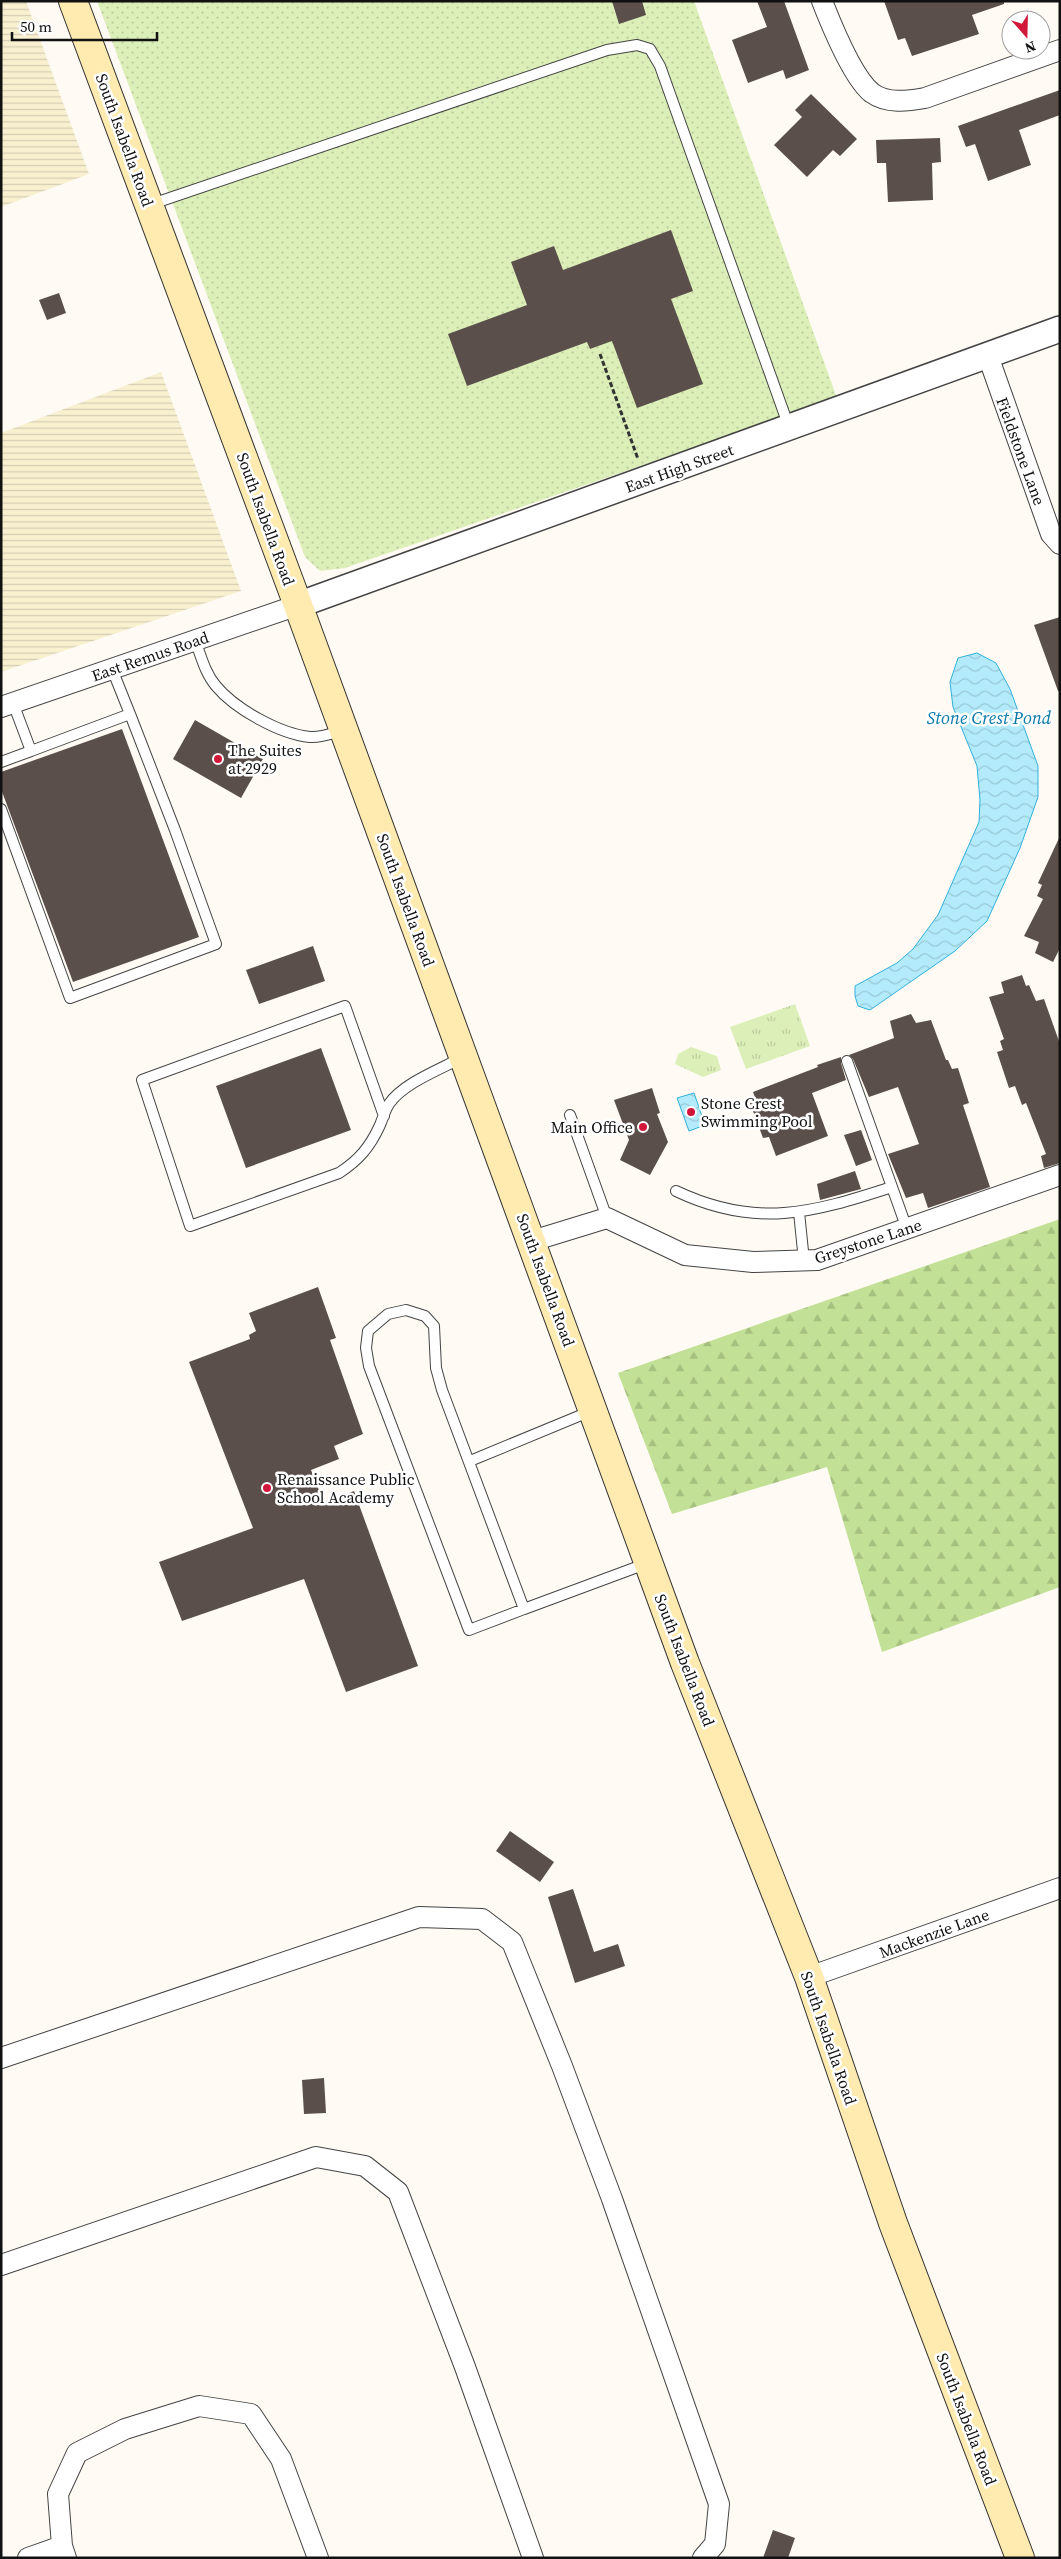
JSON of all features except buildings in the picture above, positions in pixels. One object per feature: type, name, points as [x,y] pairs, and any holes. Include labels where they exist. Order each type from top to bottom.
[{"type":"main road","name":"South Isabella Road","points":[[73,1],[298,604],[685,1663],[808,1977],[894,2223],[1020,2558]]},
{"type":"street","points":[[822,1],[831,26],[862,83],[873,94],[890,100],[907,101],[925,98],[1060,50]]},
{"type":"street","name":"East High Street","points":[[298,604],[1060,329]]},
{"type":"street","name":"Fieldstone Lane","points":[[988,356],[1051,534],[1060,544]]},
{"type":"street","name":"East Remus Road","points":[[7,705],[298,604]]},
{"type":"street","name":"Greystone Lane","points":[[606,1218],[685,1255],[753,1262],[817,1260],[1060,1175]]},
{"type":"street","points":[[532,1241],[606,1218]]},
{"type":"street","name":"Mackenzie Lane","points":[[808,1977],[1060,1888]]},
{"type":"street","points":[[1,2058],[419,1916],[482,1919],[512,1942],[559,2057],[612,2199],[719,2504],[715,2544],[703,2558]]},
{"type":"street","points":[[1,2265],[316,2158],[365,2166],[398,2192],[465,2367],[533,2558]]},
{"type":"street","points":[[28,2558],[64,2552],[58,2494],[77,2453],[125,2429],[199,2406],[251,2414],[281,2459],[318,2558]]},
{"type":"lane","points":[[149,205],[607,50],[637,45],[650,49],[660,66],[789,428]]},
{"type":"lane","points":[[195,640],[205,669],[216,686],[232,702],[281,730],[311,737],[344,730]]},
{"type":"lane","points":[[1,808],[70,998],[216,944],[172,820],[112,669]]},
{"type":"lane","points":[[7,705],[31,751]]},
{"type":"lane","points":[[1,762],[130,714]]},
{"type":"lane","points":[[384,1116],[345,1006],[142,1080],[190,1226],[339,1174],[367,1151],[384,1116],[389,1104],[402,1090],[464,1056]]},
{"type":"lane","points":[[846,1061],[907,1229]]},
{"type":"lane","points":[[570,1115],[606,1218]]},
{"type":"lane","points":[[676,1191],[699,1202],[732,1211],[768,1215],[799,1212],[843,1203],[892,1187]]},
{"type":"lane","points":[[799,1212],[804,1261]]},
{"type":"lane","points":[[524,1609],[442,1390],[436,1368],[434,1326],[425,1316],[406,1310],[388,1314],[368,1330],[366,1348],[369,1366],[469,1630],[648,1563]]},
{"type":"lane","points":[[470,1461],[593,1410]]},
{"type":"path","points":[[600,354],[645,480]]},
{"type":"shaded area","points":[[1,1],[26,1],[89,174],[1,207]]},
{"type":"shaded area","points":[[161,372],[241,591],[1,672],[1,433]]},
{"type":"green space","points":[[97,1],[694,1],[837,398],[345,568],[320,571],[305,557]]},
{"type":"green space","points":[[795,1004],[810,1046],[746,1069],[730,1027]]},
{"type":"green space","points":[[691,1047],[717,1056],[721,1070],[703,1077],[675,1064],[678,1054]]},
{"type":"green space","points":[[1060,1219],[1060,1587],[882,1652],[827,1467],[672,1514],[618,1373]]},
{"type":"water","name":"Stone Crest Pond","points":[[977,653],[996,663],[1010,689],[1038,766],[1038,797],[1020,848],[987,921],[955,951],[870,1010],[858,1006],[855,986],[897,963],[913,949],[938,915],[979,822],[980,800],[977,766],[953,707],[950,682],[958,658]]},
{"type":"water","name":"Stone Crest Swimming Pool","points":[[694,1093],[705,1125],[689,1131],[677,1098]]},
{"type":"place","name":"The Suites at 2929","points":[[218,759]]},
{"type":"place","name":"Stone Crest Swimming Pool","points":[[691,1112]]},
{"type":"place","name":"Main Office","points":[[643,1127]]},
{"type":"place","name":"Renaissance Public School Academy","points":[[267,1488]]}]
